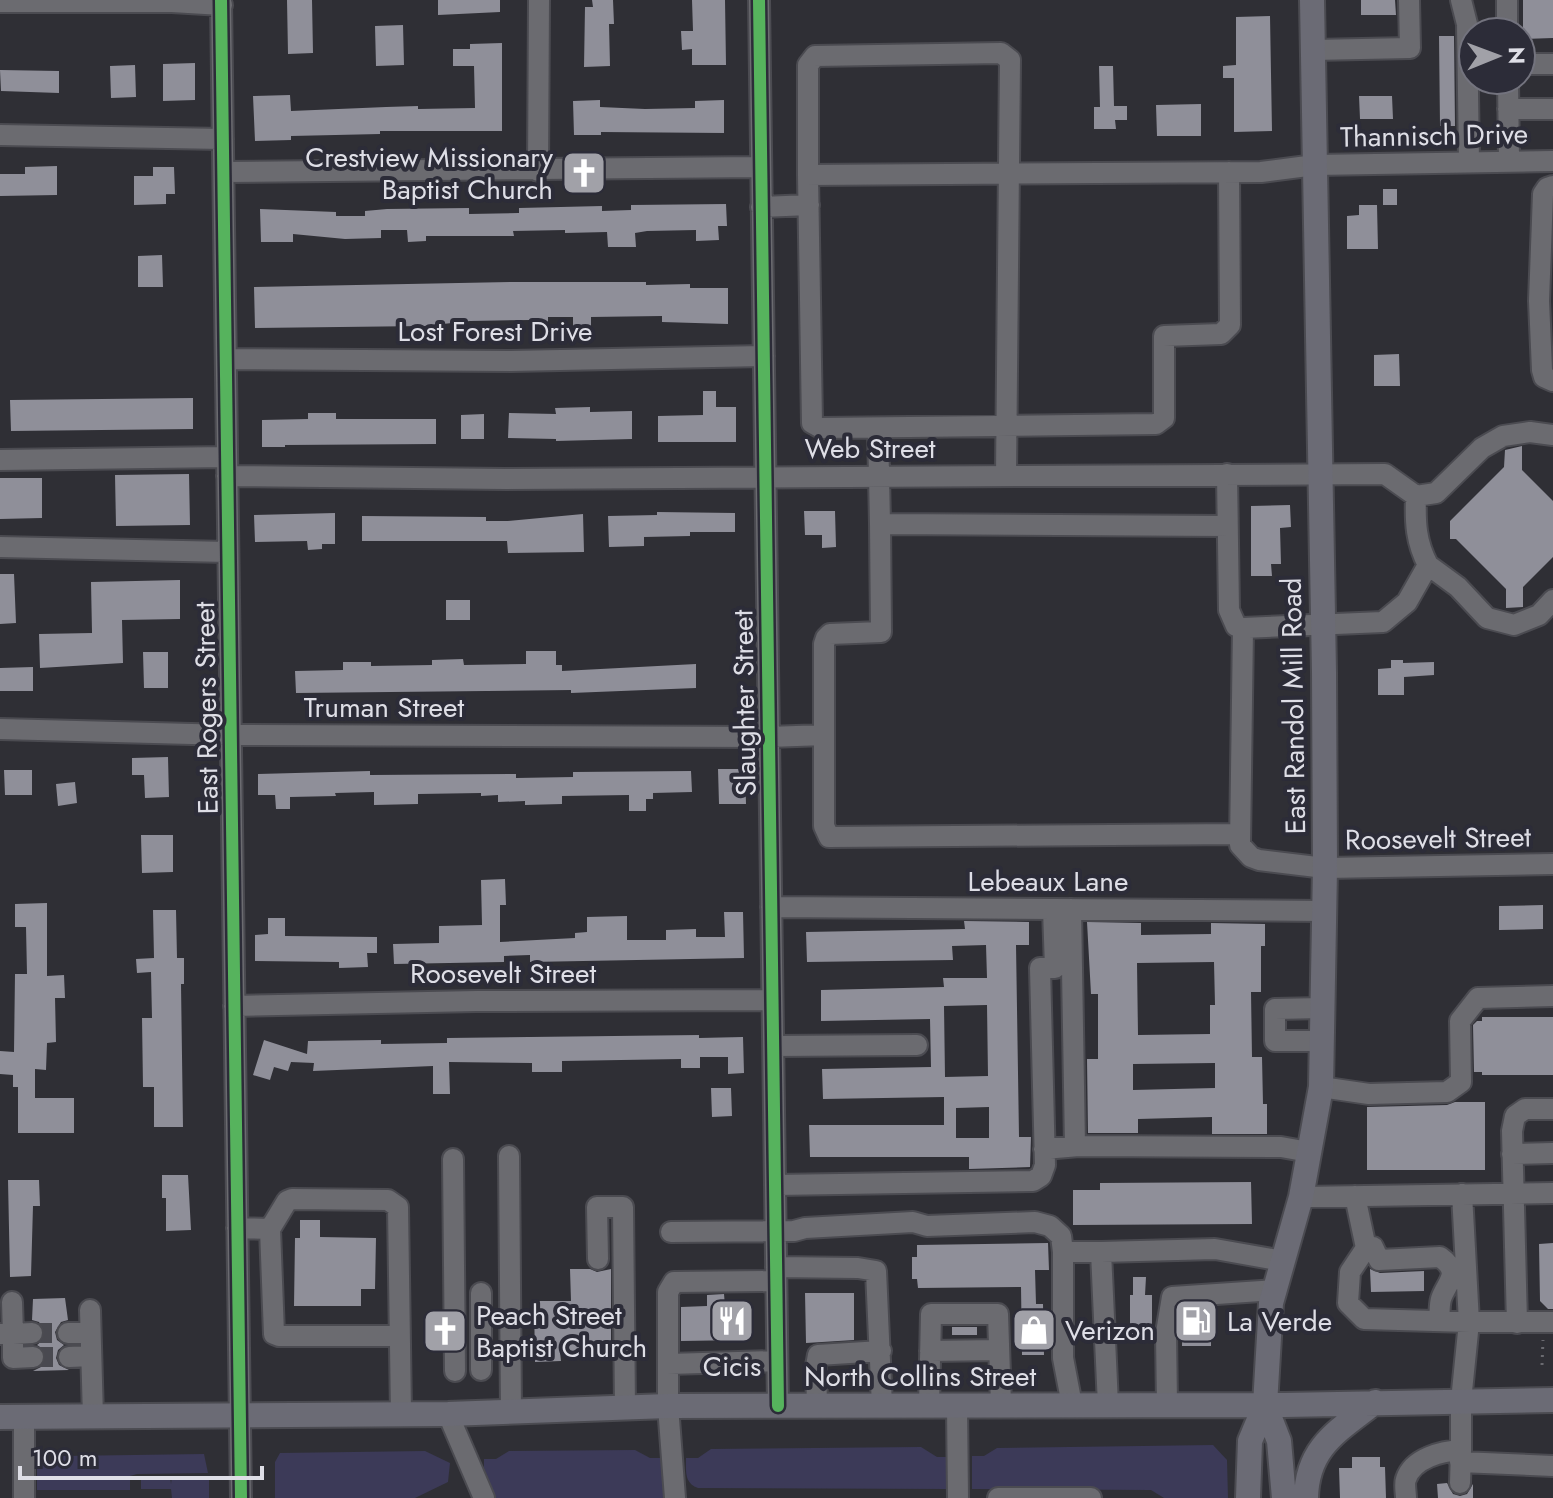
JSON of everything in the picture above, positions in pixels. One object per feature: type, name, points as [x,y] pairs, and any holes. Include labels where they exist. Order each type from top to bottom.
[{"type":"main road","name":"East Randol Mill Road","points":[[1248,1498],[1250,1441],[1265,1405],[1271,1303],[1301,1197],[1321,1087],[1325,868],[1323,625],[1312,0]]},
{"type":"main road","name":"North Collins Street","points":[[12,1417],[448,1414],[668,1406],[1265,1405],[1553,1400]]},
{"type":"main road","points":[[1306,1498],[1307,1478],[1318,1451],[1331,1436],[1375,1402]]},
{"type":"main road","name":"East Randol Mill Road","points":[[1265,1405],[1279,1441],[1284,1498]]},
{"type":"street","points":[[538,171],[539,0]]},
{"type":"street","name":"Slaughter Street","points":[[759,0],[778,1406]]},
{"type":"street","points":[[1313,50],[1410,48],[1409,0]]},
{"type":"street","points":[[1461,0],[1467,24],[1469,161]]},
{"type":"street","points":[[0,2],[222,3]]},
{"type":"street","name":"East Rogers Street","points":[[222,3],[241,1498]]},
{"type":"street","points":[[1006,476],[1007,427],[1010,174],[1010,60],[1001,53],[815,56],[808,65],[812,423],[821,428],[1007,427],[1156,424],[1164,418],[1164,336],[1221,334],[1230,325],[1229,172]]},
{"type":"street","points":[[1508,96],[1509,161]]},
{"type":"street","points":[[1508,109],[1553,109]]},
{"type":"street","points":[[0,135],[223,139]]},
{"type":"street","name":"Thannisch Drive","points":[[808,175],[1261,172],[1315,165],[1553,161]]},
{"type":"street","points":[[224,172],[761,167]]},
{"type":"street","points":[[1553,186],[1543,194],[1539,301],[1542,370],[1544,377],[1553,381]]},
{"type":"street","points":[[761,207],[809,205]]},
{"type":"street","name":"Lost Forest Drive","points":[[226,359],[510,361],[764,356]]},
{"type":"street","points":[[878,428],[881,632],[837,632],[826,638],[824,826],[829,837],[1239,834],[1243,628]]},
{"type":"street","points":[[1553,435],[1530,432],[1503,436],[1482,448],[1436,493],[1416,496],[1415,524],[1418,546],[1428,565],[1458,587],[1487,618],[1514,625],[1539,615],[1553,600]]},
{"type":"street","name":"Web Street","points":[[0,460],[505,479],[1385,474],[1416,496]]},
{"type":"street","points":[[1227,474],[1229,610],[1236,626],[1383,622],[1407,602],[1428,565]]},
{"type":"street","points":[[880,524],[1227,526]]},
{"type":"street","points":[[0,547],[228,552]]},
{"type":"street","name":"Truman Street","points":[[0,729],[230,735],[824,735]]},
{"type":"street","name":"Roosevelt Street","points":[[1239,834],[1244,851],[1259,860],[1325,868],[1553,864]]},
{"type":"street","name":"Lebeaux Lane","points":[[771,907],[1065,915],[1324,911]]},
{"type":"street","points":[[1065,915],[1063,968],[1075,1146]]},
{"type":"street","points":[[775,1185],[1033,1181],[1041,1176],[1045,1165],[1040,968],[1063,968]]},
{"type":"street","points":[[1321,1087],[1369,1094],[1447,1092],[1461,1082],[1460,1021],[1478,998],[1553,996]]},
{"type":"street","name":"Roosevelt Street","points":[[234,1006],[772,1000]]},
{"type":"street","points":[[1321,1041],[1275,1041],[1275,1009],[1322,1008]]},
{"type":"street","points":[[773,1046],[917,1045]]},
{"type":"street","points":[[1517,1323],[1512,1154],[1515,1116],[1525,1109],[1553,1109]]},
{"type":"street","points":[[1044,1149],[1075,1146],[1212,1146],[1281,1147],[1309,1152]]},
{"type":"street","points":[[1512,1154],[1553,1153]]},
{"type":"street","points":[[509,1156],[511,1412]]},
{"type":"street","points":[[453,1159],[455,1371]]},
{"type":"street","points":[[1301,1197],[1553,1193]]},
{"type":"street","points":[[1460,1483],[1461,1401],[1469,1322],[1462,1194]]},
{"type":"street","points":[[1355,1196],[1370,1248],[1379,1260],[1440,1257],[1447,1262],[1452,1275],[1449,1288],[1442,1297],[1439,1321]]},
{"type":"street","points":[[399,1336],[274,1334],[270,1229],[287,1201],[388,1200],[398,1207],[401,1414]]},
{"type":"street","points":[[598,1259],[597,1207],[623,1207],[625,1408]]},
{"type":"street","points":[[671,1232],[775,1232],[913,1222],[927,1226],[1035,1222],[1050,1226],[1061,1236],[1063,1252],[1063,1358],[1072,1405]]},
{"type":"street","points":[[237,1228],[270,1229]]},
{"type":"street","points":[[1465,1244],[1370,1248],[1350,1272],[1348,1303],[1364,1319],[1548,1322]]},
{"type":"street","points":[[1063,1252],[1215,1249],[1283,1261]]},
{"type":"street","points":[[1101,1252],[1108,1405]]},
{"type":"street","points":[[675,1498],[668,1406],[668,1292],[674,1282],[858,1268],[876,1271],[882,1406]]},
{"type":"street","points":[[1167,1405],[1166,1333],[1172,1297],[1275,1290]]},
{"type":"street","points":[[481,1293],[481,1370]]},
{"type":"street","points":[[454,1294],[510,1293]]},
{"type":"street","points":[[12,1302],[15,1334],[13,1358],[33,1357]]},
{"type":"street","points":[[90,1310],[93,1417]]},
{"type":"street","points":[[929,1406],[931,1314],[998,1314],[1001,1405]]},
{"type":"street","points":[[68,1333],[90,1333]]},
{"type":"street","points":[[930,1351],[999,1350]]},
{"type":"street","points":[[817,1406],[818,1355],[881,1351]]},
{"type":"street","points":[[69,1357],[91,1356]]},
{"type":"street","points":[[668,1364],[777,1361]]},
{"type":"street","points":[[957,1406],[958,1498]]},
{"type":"street","points":[[448,1414],[484,1498]]},
{"type":"street","points":[[12,1417],[24,1498]]},
{"type":"street","points":[[1406,1498],[1406,1478],[1417,1465],[1440,1451],[1553,1466]]},
{"type":"street","points":[[998,1498],[1091,1498]]},
{"type":"path","points":[[1542,1365],[1548,1322]]},
{"type":"shaded area","points":[[1213,1445],[1227,1460],[1228,1498],[1164,1498],[1151,1490],[972,1489],[972,1456],[984,1456],[997,1448]]},
{"type":"shaded area","points":[[921,1447],[937,1457],[950,1457],[949,1489],[698,1488],[690,1483],[686,1472],[686,1458],[698,1458],[711,1449]]},
{"type":"shaded area","points":[[635,1450],[650,1458],[662,1458],[665,1498],[496,1498],[484,1468],[484,1459],[496,1459],[509,1451]]},
{"type":"shaded area","points":[[425,1451],[450,1463],[448,1482],[415,1498],[275,1498],[275,1462],[280,1453]]},
{"type":"shaded area","points":[[204,1454],[208,1473],[137,1474],[130,1476],[130,1490],[37,1490],[37,1464],[49,1464],[62,1456]]},
{"type":"shaded area","points":[[209,1476],[209,1498],[172,1498],[171,1489],[141,1489],[141,1477],[170,1477],[171,1484],[172,1477]]},
{"type":"building","points":[[287,0],[312,0],[313,53],[288,54]]},
{"type":"building","points":[[438,0],[500,0],[500,12],[438,15]]},
{"type":"building","points":[[592,0],[613,0],[614,24],[609,24],[610,66],[584,67],[585,7],[593,7]]},
{"type":"building","points":[[692,0],[725,0],[726,65],[692,65],[692,49],[682,50],[681,31],[693,31]]},
{"type":"building","points":[[1361,0],[1395,0],[1396,15],[1361,15]]},
{"type":"building","points":[[1523,0],[1553,0],[1553,38],[1537,39],[1537,16],[1523,16]]},
{"type":"building","points":[[1270,16],[1272,131],[1234,132],[1234,78],[1223,78],[1223,66],[1236,65],[1236,17]]},
{"type":"building","points":[[403,25],[404,65],[376,66],[375,26]]},
{"type":"building","points":[[1439,36],[1454,36],[1455,126],[1440,126]]},
{"type":"building","points":[[502,43],[502,131],[380,131],[380,134],[291,136],[291,140],[255,141],[253,96],[290,95],[291,111],[418,106],[418,109],[475,108],[474,66],[453,66],[453,49],[470,49],[470,44]]},
{"type":"building","points":[[195,63],[195,100],[163,101],[163,64]]},
{"type":"building","points":[[135,65],[136,97],[111,98],[110,66]]},
{"type":"building","points":[[1099,66],[1113,66],[1114,106],[1127,106],[1127,120],[1115,120],[1116,129],[1094,129],[1094,107],[1100,107]]},
{"type":"building","points":[[0,70],[59,71],[59,93],[1,91]]},
{"type":"building","points":[[1359,96],[1392,96],[1393,119],[1360,119]]},
{"type":"building","points":[[600,100],[600,107],[645,109],[695,108],[695,101],[724,100],[724,133],[601,132],[601,135],[574,135],[573,101]]},
{"type":"building","points":[[1201,104],[1201,136],[1157,136],[1156,105]]},
{"type":"building","points":[[57,166],[57,195],[0,196],[0,174],[25,174],[25,167]]},
{"type":"building","points":[[153,167],[174,167],[175,194],[166,194],[166,204],[134,205],[134,176],[153,176]]},
{"type":"building","points":[[1383,189],[1397,189],[1397,205],[1383,205]]},
{"type":"building","points":[[726,204],[727,226],[718,226],[719,240],[696,241],[696,230],[647,231],[635,233],[636,247],[608,247],[607,232],[565,233],[565,230],[513,231],[514,236],[426,236],[426,241],[408,242],[407,230],[381,230],[381,238],[345,239],[293,234],[293,242],[261,242],[260,209],[365,216],[365,211],[387,209],[469,208],[469,214],[519,213],[519,208],[602,206],[602,211],[631,210],[631,205]]},
{"type":"building","points":[[1359,205],[1377,205],[1378,249],[1347,249],[1347,216],[1359,215]]},
{"type":"building","points":[[162,255],[163,287],[138,287],[138,256]]},
{"type":"building","points":[[646,282],[646,285],[690,284],[690,288],[728,288],[728,324],[662,322],[662,316],[591,317],[591,326],[573,326],[573,317],[548,317],[548,326],[530,326],[530,320],[470,321],[425,326],[255,328],[254,287]]},
{"type":"building","points":[[1399,354],[1400,386],[1374,386],[1374,355]]},
{"type":"building","points":[[703,391],[716,391],[716,407],[736,407],[736,442],[658,442],[658,416],[703,415]]},
{"type":"building","points":[[193,398],[193,429],[11,431],[10,400]]},
{"type":"building","points":[[590,407],[590,412],[632,411],[632,439],[556,441],[508,438],[509,413],[556,414],[555,408]]},
{"type":"building","points":[[308,413],[336,413],[336,419],[436,419],[436,444],[262,447],[262,420],[308,419]]},
{"type":"building","points":[[484,414],[484,439],[461,439],[461,415]]},
{"type":"building","points":[[1522,446],[1522,470],[1553,501],[1553,557],[1523,587],[1523,607],[1506,608],[1506,589],[1456,539],[1450,539],[1450,521],[1504,467],[1505,450]]},
{"type":"building","points":[[189,474],[190,525],[116,526],[115,475]]},
{"type":"building","points":[[0,478],[42,478],[42,518],[0,519]]},
{"type":"building","points":[[1290,505],[1291,527],[1280,528],[1281,564],[1271,564],[1272,576],[1251,576],[1251,506]]},
{"type":"building","points":[[804,511],[835,511],[836,547],[822,548],[822,535],[805,535]]},
{"type":"building","points":[[657,512],[735,513],[735,532],[690,532],[690,536],[644,537],[644,546],[609,547],[608,516],[657,515]]},
{"type":"building","points":[[335,513],[335,544],[322,544],[322,549],[308,550],[307,541],[255,542],[254,515]]},
{"type":"building","points":[[583,514],[584,552],[508,553],[507,541],[362,541],[362,516],[486,517],[486,521],[508,521]]},
{"type":"building","points":[[0,574],[14,574],[16,623],[0,624]]},
{"type":"building","points":[[180,580],[180,619],[122,620],[123,663],[40,668],[39,634],[92,633],[91,582]]},
{"type":"building","points":[[446,600],[470,600],[470,620],[446,620]]},
{"type":"building","points":[[526,651],[556,651],[556,665],[562,665],[562,671],[696,664],[696,688],[571,693],[571,690],[296,693],[295,671],[343,670],[343,662],[371,662],[371,666],[432,665],[432,660],[463,659],[464,665],[526,664]]},
{"type":"building","points":[[143,652],[168,652],[168,688],[144,688]]},
{"type":"building","points":[[1391,660],[1403,660],[1403,663],[1434,662],[1434,675],[1404,677],[1404,695],[1378,695],[1378,669],[1391,668]]},
{"type":"building","points":[[33,667],[33,691],[0,691],[0,668]]},
{"type":"building","points":[[168,757],[169,797],[145,798],[144,775],[132,775],[132,758]]},
{"type":"building","points":[[718,769],[745,769],[746,804],[719,804]]},
{"type":"building","points":[[4,770],[32,770],[32,795],[5,795]]},
{"type":"building","points":[[370,771],[370,775],[516,774],[516,778],[573,777],[573,772],[691,771],[692,792],[653,793],[653,799],[646,799],[646,811],[629,811],[629,795],[562,796],[562,804],[525,805],[525,801],[498,802],[498,795],[481,796],[481,793],[418,794],[418,804],[374,805],[374,792],[335,793],[336,796],[290,797],[290,809],[276,809],[275,795],[258,795],[258,774]]},
{"type":"building","points":[[75,782],[77,803],[58,806],[56,784]]},
{"type":"building","points":[[141,835],[173,835],[173,872],[142,873]]},
{"type":"building","points":[[505,879],[506,905],[500,905],[500,942],[575,938],[575,933],[587,932],[587,917],[627,916],[627,940],[666,940],[666,930],[696,929],[696,937],[725,937],[724,912],[743,912],[744,958],[530,962],[530,955],[504,956],[504,962],[394,964],[393,944],[439,943],[439,926],[482,925],[481,880]]},
{"type":"building","points":[[47,903],[47,976],[64,975],[65,998],[55,998],[56,1042],[47,1043],[46,1070],[35,1069],[35,1098],[74,1098],[74,1133],[18,1133],[18,1087],[13,1087],[13,1075],[0,1074],[0,1051],[14,1052],[15,974],[27,974],[26,927],[15,927],[15,904]]},
{"type":"building","points":[[1543,905],[1543,929],[1499,930],[1499,906]]},
{"type":"building","points":[[153,910],[176,910],[177,958],[184,958],[184,984],[181,984],[183,1127],[154,1127],[154,1087],[143,1087],[142,1018],[152,1018],[151,972],[137,973],[136,959],[154,958]]},
{"type":"building","points":[[268,918],[285,918],[285,936],[377,937],[377,953],[367,953],[368,967],[339,968],[339,962],[255,961],[255,935],[268,934]]},
{"type":"building","points":[[964,921],[1029,922],[1029,945],[1016,945],[1019,1137],[1031,1137],[1030,1167],[969,1169],[969,1157],[810,1157],[809,1125],[944,1125],[944,1097],[823,1099],[822,1069],[931,1067],[930,1019],[821,1021],[821,990],[944,987],[943,978],[987,978],[986,945],[952,946],[953,960],[807,962],[806,932],[965,929]],"holes":[[[987,1005],[988,1076],[945,1077],[944,1006]],[[989,1107],[989,1138],[956,1138],[956,1108]]]},
{"type":"building","points":[[1087,922],[1141,923],[1141,935],[1211,934],[1211,923],[1265,924],[1265,946],[1261,946],[1261,992],[1251,992],[1252,1057],[1262,1057],[1267,1134],[1212,1134],[1212,1117],[1138,1119],[1138,1133],[1088,1133],[1087,1059],[1098,1059],[1098,994],[1091,994]],"holes":[[[1214,962],[1215,1005],[1210,1005],[1210,1034],[1138,1035],[1137,963]],[[1215,1063],[1215,1088],[1133,1090],[1133,1064]]]},
{"type":"building","points":[[1482,1017],[1553,1017],[1553,1075],[1482,1075],[1482,1072],[1474,1072],[1473,1025],[1482,1021]]},
{"type":"building","points":[[699,1035],[699,1038],[743,1037],[744,1073],[728,1074],[728,1057],[700,1057],[700,1068],[681,1068],[681,1059],[562,1061],[562,1072],[532,1072],[532,1063],[449,1062],[450,1094],[433,1094],[433,1066],[313,1071],[314,1063],[291,1062],[288,1071],[274,1067],[270,1080],[253,1075],[264,1040],[307,1054],[308,1041],[447,1043],[447,1038]]},
{"type":"building","points":[[711,1088],[731,1088],[732,1116],[712,1117]]},
{"type":"building","points":[[1485,1102],[1485,1170],[1367,1170],[1367,1107],[1447,1105]]},
{"type":"building","points":[[162,1175],[188,1175],[191,1230],[166,1231]]},
{"type":"building","points":[[8,1180],[39,1180],[40,1206],[33,1206],[31,1276],[10,1277]]},
{"type":"building","points":[[1251,1182],[1252,1224],[1073,1225],[1073,1190],[1100,1190],[1100,1183]]},
{"type":"building","points":[[300,1220],[320,1220],[320,1237],[376,1238],[375,1289],[361,1289],[361,1306],[294,1306],[295,1238],[300,1238]]},
{"type":"building","points":[[1048,1243],[1049,1270],[1035,1270],[1036,1304],[1043,1304],[1044,1355],[1022,1355],[1021,1287],[918,1288],[917,1279],[912,1279],[912,1257],[917,1257],[917,1245]]},
{"type":"building","points":[[1553,1243],[1553,1309],[1548,1309],[1540,1301],[1539,1244]]},
{"type":"building","points":[[570,1269],[597,1272],[611,1269],[611,1351],[560,1352],[561,1361],[535,1362],[534,1301],[571,1301]]},
{"type":"building","points":[[1370,1269],[1380,1273],[1424,1271],[1424,1291],[1371,1292]]},
{"type":"building","points":[[1133,1277],[1146,1277],[1145,1295],[1152,1295],[1152,1335],[1130,1335]]},
{"type":"building","points":[[805,1293],[854,1293],[854,1340],[806,1343]]},
{"type":"building","points":[[724,1294],[725,1306],[742,1306],[743,1340],[681,1341],[681,1307],[707,1306],[707,1295]]},
{"type":"building","points":[[65,1298],[68,1320],[61,1322],[55,1332],[57,1340],[64,1345],[58,1350],[56,1358],[59,1365],[69,1370],[33,1371],[41,1367],[46,1357],[37,1345],[43,1340],[45,1332],[39,1322],[32,1320],[33,1299]]},
{"type":"building","points":[[1211,1307],[1211,1346],[1182,1346],[1183,1309]]},
{"type":"building","points":[[952,1327],[977,1327],[977,1335],[952,1335]]},
{"type":"building","points":[[1352,1457],[1380,1457],[1380,1467],[1385,1467],[1386,1498],[1340,1498],[1339,1468],[1352,1468]]},
{"type":"building","points":[[1447,1483],[1453,1494],[1460,1496],[1467,1494],[1473,1484],[1473,1498],[1438,1498],[1437,1484]]},
{"type":"tunnel","points":[[32,1333],[68,1333]]},
{"type":"tunnel","points":[[33,1357],[69,1357]]},
{"type":"cycle path","points":[[221,0],[241,1498]]},
{"type":"cycle path","points":[[759,0],[778,1406]]},
{"type":"place","name":"Crestview Missionary Baptist Church","points":[[584,173]]},
{"type":"place","name":"Cicis","points":[[732,1321]]},
{"type":"place","name":"La Verde","points":[[1196,1321]]},
{"type":"place","name":"Verizon","points":[[1034,1330]]},
{"type":"place","name":"Peach Street Baptist Church","points":[[445,1331]]}]
